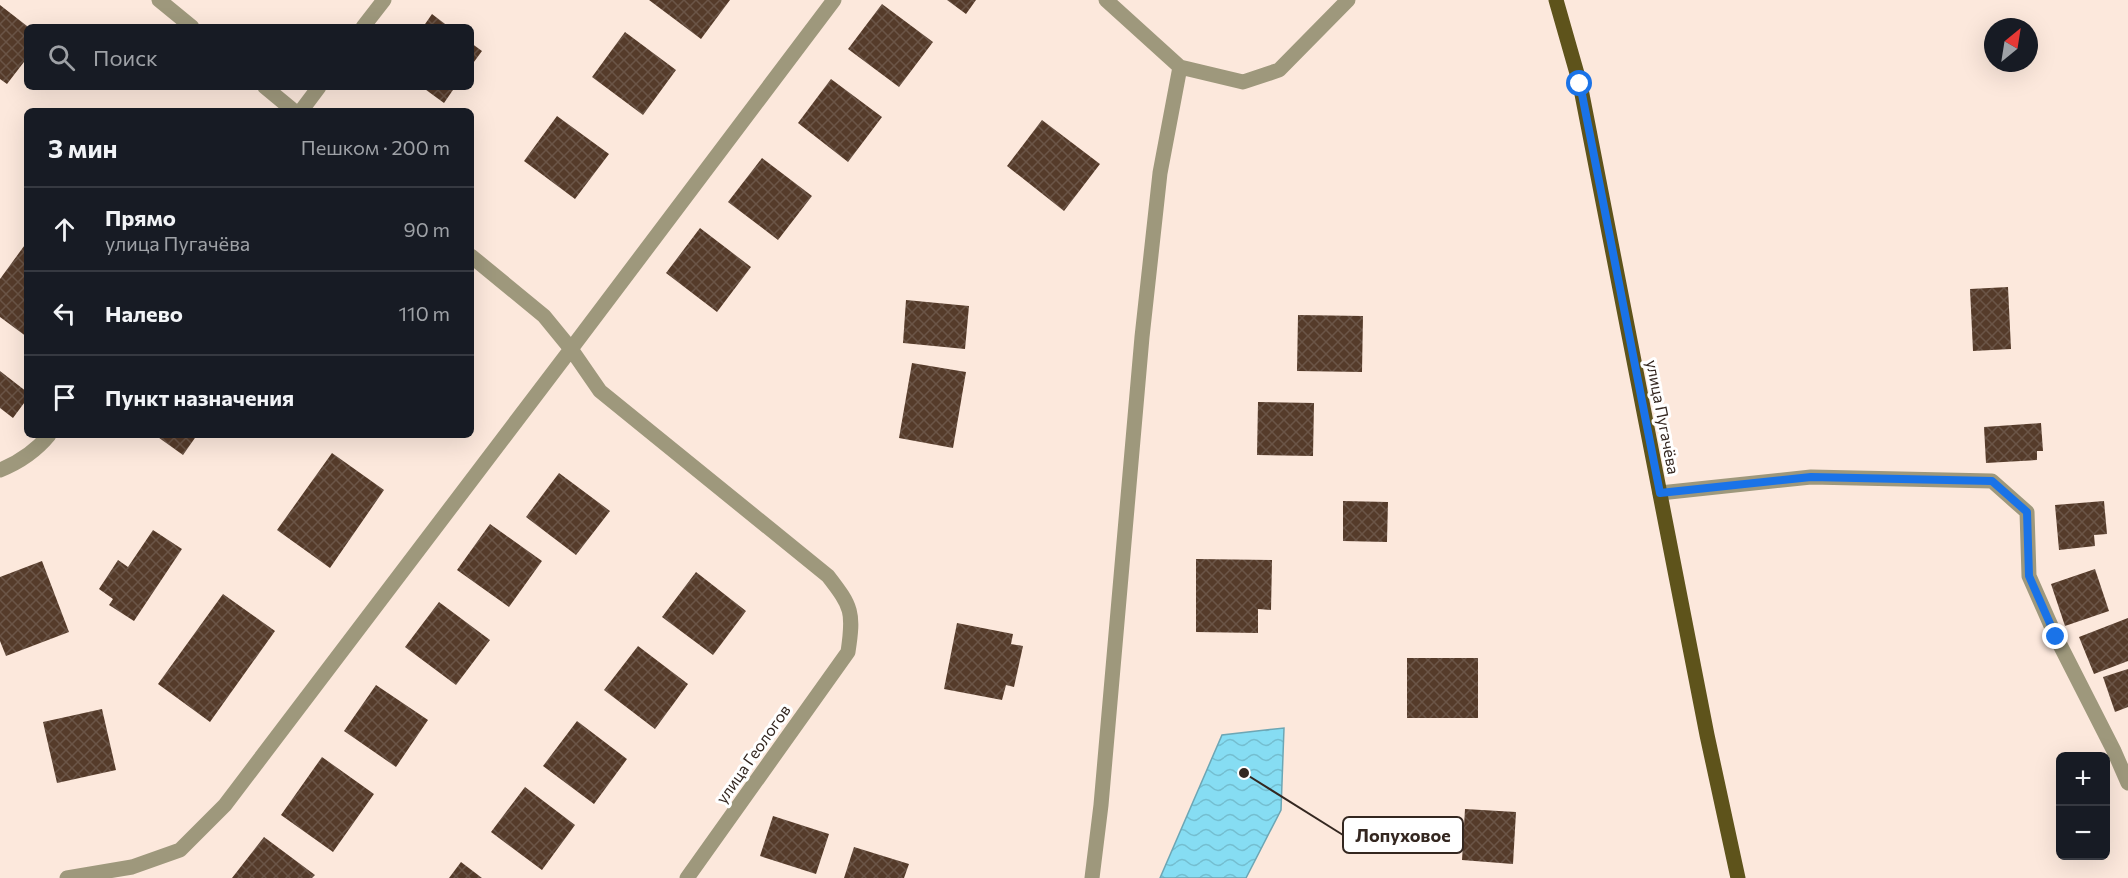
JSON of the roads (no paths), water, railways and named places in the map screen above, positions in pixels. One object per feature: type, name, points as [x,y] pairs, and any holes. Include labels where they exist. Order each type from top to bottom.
[{"type":"main road","name":"улица Пугачёва","points":[[1556,0],[1580,84],[1707,735],[1738,878]]},
{"type":"street","points":[[159,0],[188,24]]},
{"type":"street","points":[[365,24],[384,0]]},
{"type":"street","points":[[67,878],[132,867],[180,850],[225,805],[834,0]]},
{"type":"street","points":[[1106,0],[1180,67],[1244,82],[1279,70],[1348,0]]},
{"type":"street","points":[[1092,878],[1101,805],[1145,313],[1160,173],[1180,67]]},
{"type":"street","points":[[269,90],[290,108]]},
{"type":"street","points":[[303,108],[317,90]]},
{"type":"street","points":[[474,258],[544,316],[572,349]]},
{"type":"street","name":"улица Геологов","points":[[572,349],[600,391],[828,576],[848,601],[852,626],[848,652],[687,878]]},
{"type":"street","points":[[0,470],[21,461],[40,447],[47,438]]},
{"type":"street","points":[[1660,493],[1811,477],[1992,481],[2027,512],[2029,576],[2056,637],[2115,751],[2128,783]]},
{"type":"water","points":[[1284,728],[1281,810],[1246,878],[1160,878],[1222,735]]},
{"type":"place","name":"Лопуховое","points":[[1244,773]]}]
